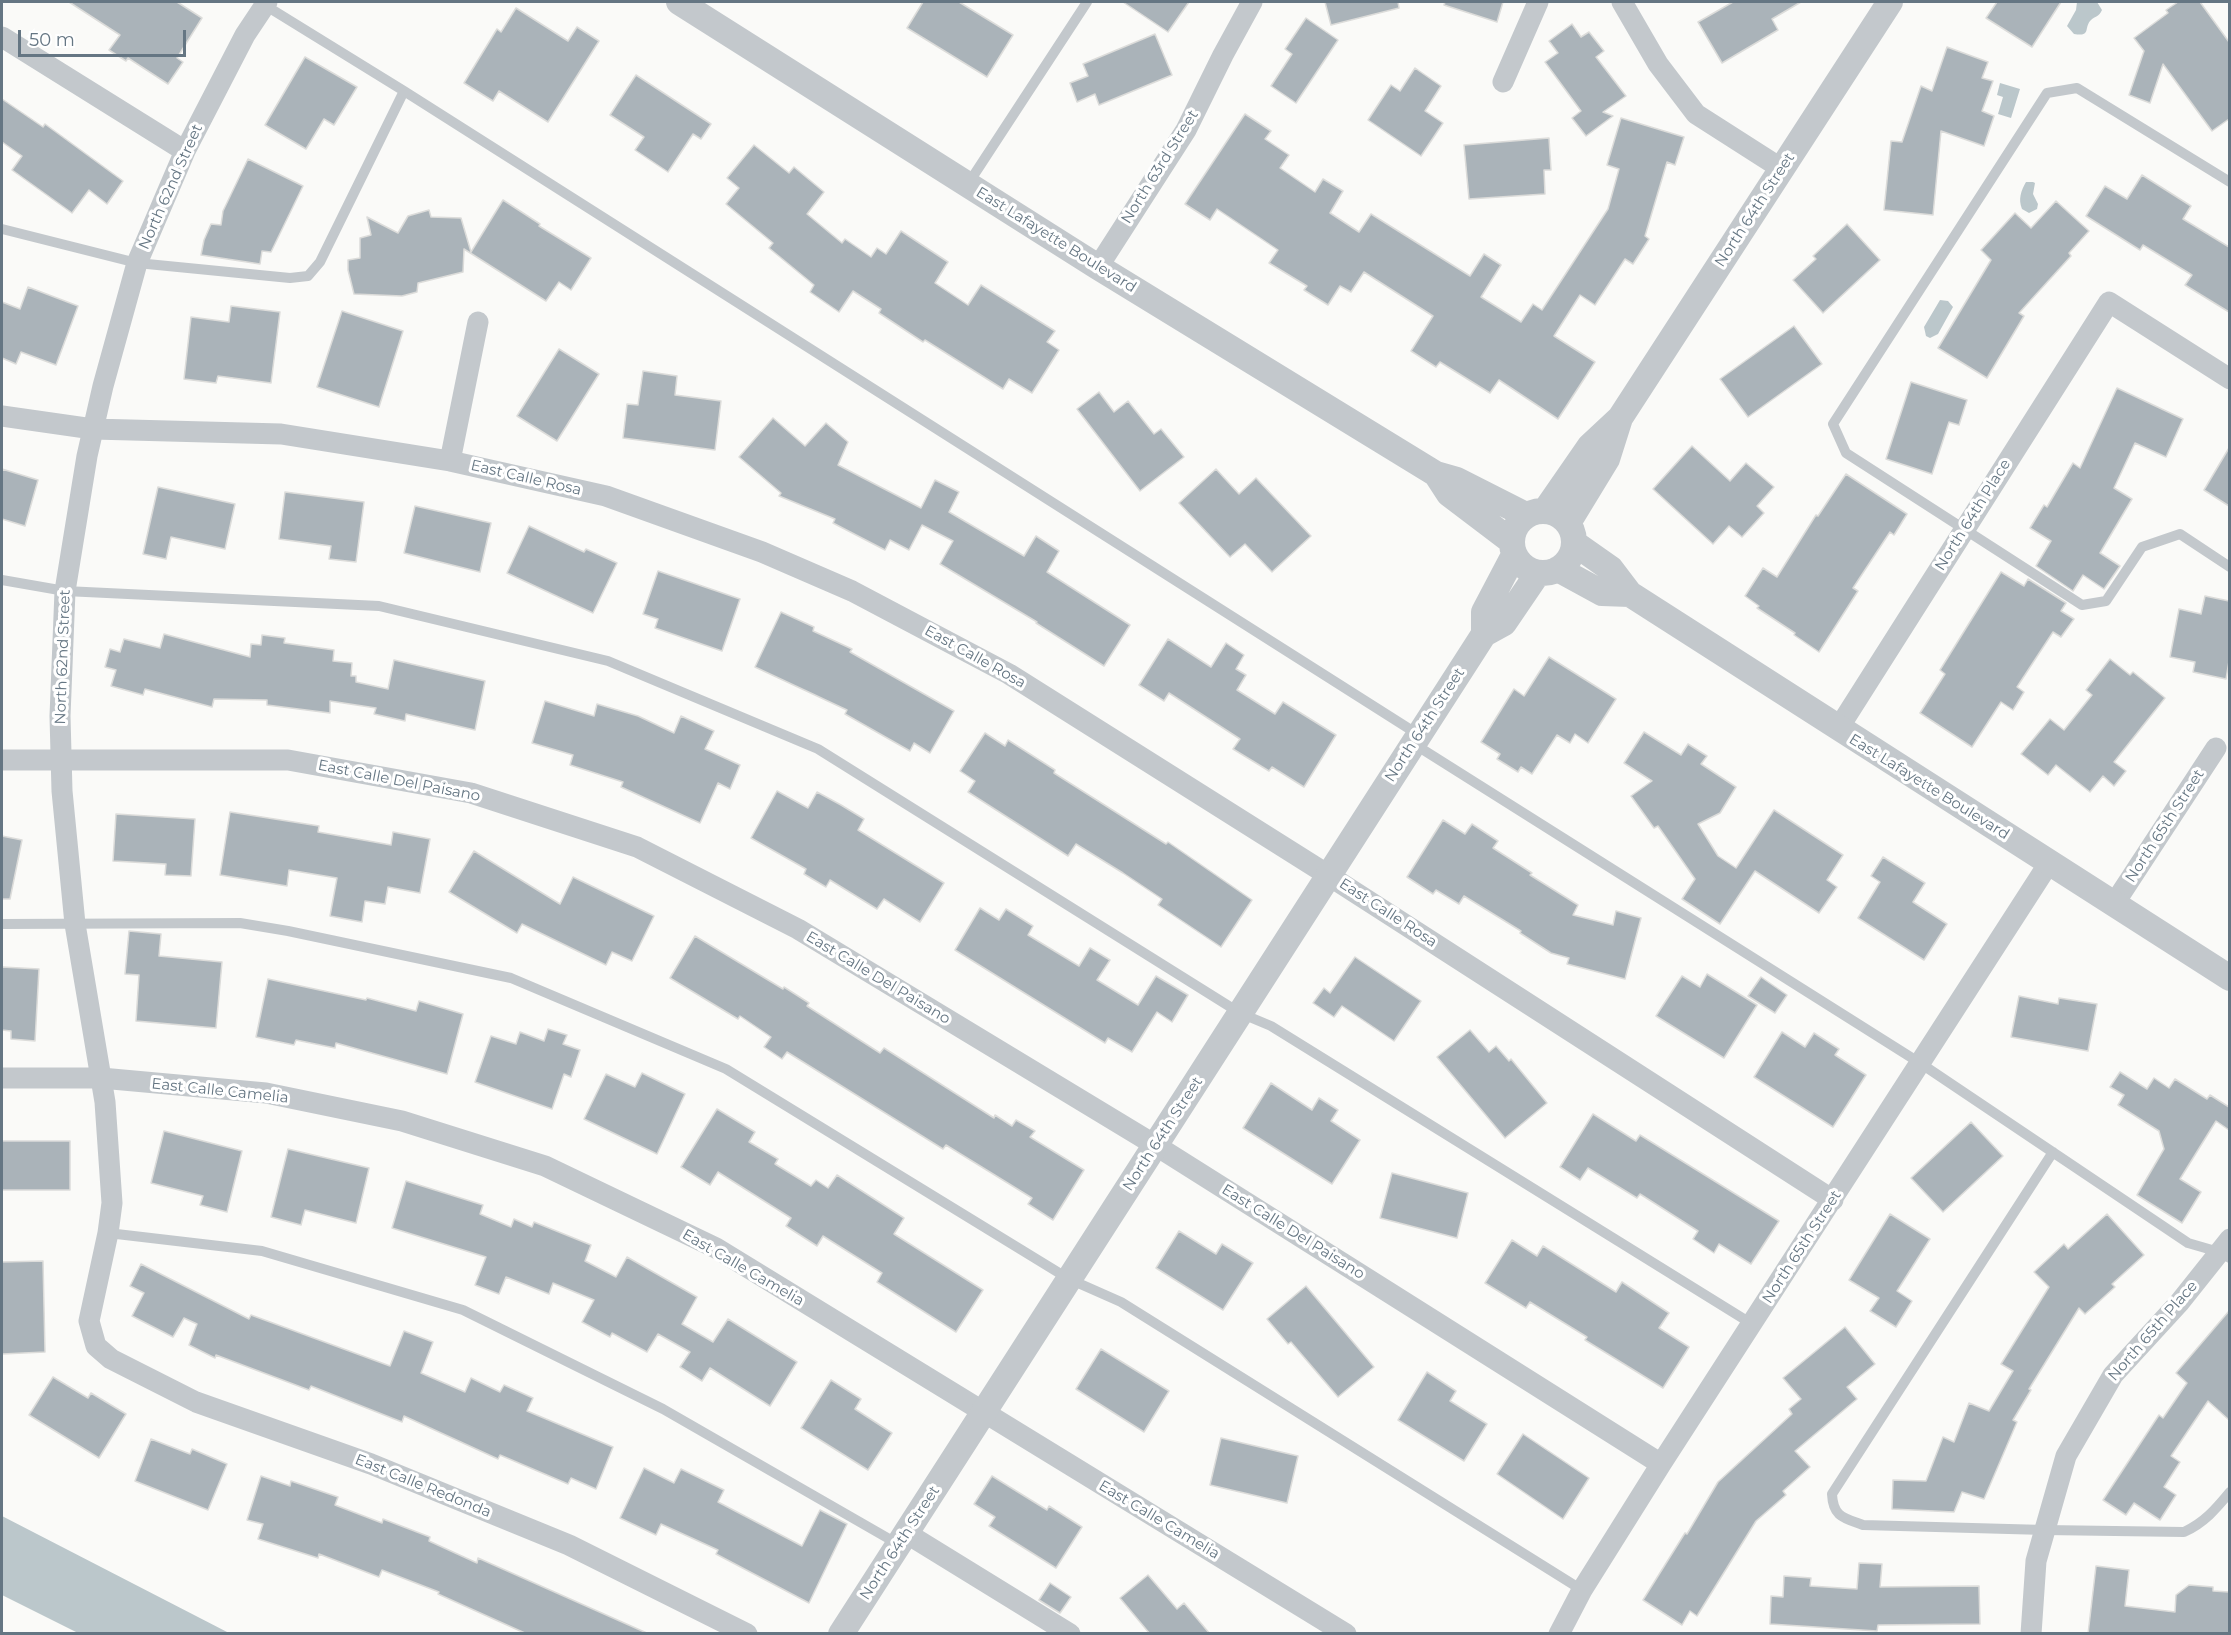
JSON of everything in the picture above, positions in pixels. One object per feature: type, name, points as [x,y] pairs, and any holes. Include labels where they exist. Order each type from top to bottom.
[{"type":"street","name":"North 63rd Street","points":[[1098,267],[1186,130],[1222,55],[1252,2]]},
{"type":"street","points":[[1503,82],[1538,2]]},
{"type":"street","points":[[1622,2],[1658,64],[1696,114],[1782,170]]},
{"type":"street","name":"North 64th Street","points":[[1535,513],[1590,446],[1620,418],[1890,2]]},
{"type":"street","name":"North 62nd Street","points":[[96,1346],[89,1321],[108,1233],[112,1203],[105,1102],[75,924],[62,791],[60,716],[65,591],[87,456],[137,263],[185,151],[264,3]]},
{"type":"street","name":"East Lafayette Boulevard","points":[[695,6],[1098,267],[1436,474],[1457,480],[1535,513]]},
{"type":"street","points":[[2,37],[185,151]]},
{"type":"street","name":"North 64th Place","points":[[1838,729],[2109,302],[2229,379]]},
{"type":"street","points":[[450,461],[477,322]]},
{"type":"street","name":"East Calle Rosa","points":[[2,416],[93,429],[281,434],[450,461],[606,496],[762,552],[852,591],[1009,674],[1329,875],[1833,1200]]},
{"type":"street","name":"North 64th Street","points":[[1571,533],[1607,459],[1620,418]]},
{"type":"street","name":"East Lafayette Boulevard","points":[[1436,474],[1449,494],[1513,548]]},
{"type":"street","points":[[1554,512],[1571,533],[1569,558],[1548,571],[1524,567],[1513,548],[1513,531],[1518,522],[1535,513],[1554,512]]},
{"type":"street","name":"East Lafayette Boulevard","points":[[1571,533],[1611,569],[1630,594],[2229,978]]},
{"type":"street","name":"North 64th Street","points":[[1484,634],[1484,612],[1513,548]]},
{"type":"street","name":"East Lafayette Boulevard","points":[[1548,571],[1602,593],[1630,594]]},
{"type":"street","name":"North 64th Street","points":[[842,1634],[1484,634],[1504,623],[1548,571]]},
{"type":"street","name":"North 65th Street","points":[[2114,904],[2216,748]]},
{"type":"street","name":"East Calle Del Paisano","points":[[2,760],[62,758],[288,760],[471,793],[638,847],[798,929],[1155,1145],[1661,1464]]},
{"type":"street","name":"North 65th Street","points":[[1559,1634],[1582,1590],[1661,1464],[2049,863]]},
{"type":"street","name":"East Calle Camelia","points":[[2,1078],[101,1078],[278,1096],[402,1121],[545,1166],[716,1248],[1346,1634]]},
{"type":"street","name":"North 65th Place","points":[[2031,1634],[2036,1561],[2066,1456],[2113,1375],[2226,1250]]},
{"type":"street","name":"East Calle Redonda","points":[[96,1346],[111,1359],[196,1402],[371,1464],[568,1545],[747,1634]]},
{"type":"street","points":[[903,1539],[1070,1634]]},
{"type":"lane","points":[[968,184],[1087,2]]},
{"type":"lane","points":[[264,3],[1920,1063],[2188,1243],[2226,1250]]},
{"type":"lane","points":[[2229,182],[2078,88],[2047,93],[1833,424],[1846,453],[2082,605],[2106,602],[2142,547],[2180,534],[2229,567]]},
{"type":"lane","points":[[2,229],[137,263],[290,278],[308,276],[320,262],[404,91]]},
{"type":"lane","points":[[2,580],[65,591],[379,606],[608,661],[818,749],[1240,1013],[1271,1026],[1752,1324]]},
{"type":"lane","points":[[2,924],[240,923],[511,978],[726,1069],[1069,1280],[1120,1302],[1582,1590]]},
{"type":"lane","points":[[2054,1152],[1832,1494],[1832,1507],[1840,1516],[1863,1525],[2184,1532],[2198,1525],[2211,1514],[2229,1492]]},
{"type":"lane","points":[[108,1233],[262,1251],[463,1310],[663,1409],[903,1539]]},
{"type":"shaded area","points":[[2077,2],[2097,2],[2102,10],[2091,20],[2085,33],[2080,35],[2074,34],[2067,26],[2076,10]]},
{"type":"shaded area","points":[[2000,83],[2020,89],[2011,118],[1998,114],[2003,97],[1997,95]]},
{"type":"shaded area","points":[[2026,182],[2035,183],[2033,194],[2038,204],[2037,209],[2029,213],[2022,209],[2020,202],[2021,192]]},
{"type":"shaded area","points":[[1940,300],[1948,301],[1953,307],[1938,334],[1930,338],[1926,336],[1924,327]]},
{"type":"shaded area","points":[[2,1516],[229,1633],[78,1633],[2,1595]]},
{"type":"building","points":[[69,2],[177,2],[202,18],[177,58],[183,62],[168,84],[128,58],[126,61],[109,50],[120,35]]},
{"type":"building","points":[[923,2],[959,2],[1013,35],[987,77],[907,28]]},
{"type":"building","points":[[1123,2],[1189,2],[1168,32]]},
{"type":"building","points":[[1325,2],[1398,2],[1399,8],[1331,25]]},
{"type":"building","points":[[1445,2],[1503,2],[1497,22],[1444,5]]},
{"type":"building","points":[[1733,2],[1801,2],[1772,19],[1778,30],[1722,63],[1698,22]]},
{"type":"building","points":[[1997,2],[2061,2],[2032,47],[1986,18]]},
{"type":"building","points":[[2178,2],[2200,2],[2229,42],[2229,119],[2212,131],[2163,64],[2150,103],[2129,95],[2144,51],[2134,38],[2168,13],[2166,10]]},
{"type":"building","points":[[516,8],[568,41],[577,27],[599,41],[548,122],[499,91],[493,101],[464,83],[497,29],[501,32]]},
{"type":"building","points":[[1306,18],[1338,40],[1296,103],[1271,86],[1292,54],[1285,49]]},
{"type":"building","points":[[1572,24],[1581,37],[1589,32],[1604,51],[1596,57],[1626,96],[1603,112],[1613,116],[1586,136],[1572,118],[1581,111],[1545,62],[1558,53],[1549,41]]},
{"type":"building","points":[[1155,34],[1172,75],[1099,105],[1095,94],[1077,102],[1070,83],[1088,76],[1083,64]]},
{"type":"building","points":[[1947,47],[1988,62],[1982,78],[1993,81],[1982,111],[1994,116],[1984,146],[1941,131],[1933,215],[1884,210],[1891,141],[1902,142],[1921,86],[1932,91]]},
{"type":"building","points":[[305,57],[357,87],[334,125],[324,119],[306,149],[265,125]]},
{"type":"building","points":[[1415,68],[1441,86],[1425,111],[1443,123],[1421,156],[1368,120],[1391,85],[1400,91]]},
{"type":"building","points":[[636,75],[711,124],[701,139],[693,134],[668,172],[635,150],[644,137],[610,115]]},
{"type":"building","points":[[2,99],[43,127],[45,124],[123,181],[107,204],[89,190],[72,213],[12,170],[22,156],[2,142]]},
{"type":"building","points":[[1245,114],[1271,131],[1265,139],[1289,155],[1280,168],[1315,192],[1323,179],[1343,191],[1330,213],[1359,232],[1371,214],[1470,276],[1484,254],[1501,265],[1481,297],[1521,322],[1533,304],[1542,310],[1608,209],[1619,169],[1607,165],[1621,118],[1684,137],[1675,165],[1667,162],[1645,236],[1649,239],[1633,264],[1625,259],[1595,305],[1580,295],[1554,336],[1595,362],[1558,419],[1499,380],[1490,393],[1440,362],[1436,367],[1411,351],[1433,316],[1364,272],[1351,292],[1340,286],[1328,305],[1304,290],[1307,286],[1269,263],[1278,250],[1217,209],[1210,220],[1185,204]]},
{"type":"building","points":[[1549,138],[1551,170],[1544,170],[1545,194],[1469,199],[1464,145]]},
{"type":"building","points":[[754,145],[789,173],[794,167],[824,192],[807,214],[842,243],[845,239],[871,257],[877,248],[886,254],[901,231],[948,262],[935,283],[968,305],[981,285],[1055,331],[1047,342],[1059,350],[1032,393],[1009,379],[1003,389],[925,340],[923,342],[879,313],[881,309],[853,291],[839,312],[810,292],[814,285],[769,248],[773,243],[726,204],[739,188],[727,178]]},
{"type":"building","points":[[248,159],[303,186],[271,252],[262,251],[260,264],[201,255],[211,224],[221,225],[223,211]]},
{"type":"building","points":[[2142,175],[2191,206],[2183,219],[2229,247],[2229,312],[2185,285],[2192,275],[2143,245],[2140,250],[2086,216],[2105,186],[2127,199]]},
{"type":"building","points":[[503,200],[540,224],[539,226],[591,258],[571,290],[559,282],[546,301],[464,249],[463,272],[418,283],[417,292],[402,296],[354,294],[348,260],[360,258],[360,238],[371,235],[367,217],[398,233],[408,216],[429,210],[431,217],[461,218],[471,252]]},
{"type":"building","points":[[2056,201],[2089,231],[2069,253],[2071,256],[2019,313],[2024,316],[1987,378],[1938,348],[1991,260],[1981,250],[2015,213],[2031,228]]},
{"type":"building","points":[[1847,224],[1880,260],[1823,313],[1793,280],[1816,259],[1813,256]]},
{"type":"building","points":[[28,287],[78,306],[56,365],[21,352],[16,364],[2,358],[2,302],[20,309]]},
{"type":"building","points":[[231,306],[280,312],[271,383],[218,376],[216,383],[184,379],[191,317],[229,322]]},
{"type":"building","points":[[342,311],[403,331],[379,407],[317,387]]},
{"type":"building","points":[[1794,326],[1822,364],[1748,417],[1720,379]]},
{"type":"building","points":[[559,349],[599,374],[557,441],[517,416]]},
{"type":"building","points":[[643,371],[677,376],[675,395],[721,401],[715,450],[623,438],[627,404],[638,405]]},
{"type":"building","points":[[1911,382],[1967,400],[1959,425],[1949,422],[1932,474],[1886,459]]},
{"type":"building","points":[[2117,388],[2183,419],[2166,457],[2135,443],[2114,488],[2132,499],[2100,553],[2120,566],[2104,589],[2083,575],[2073,591],[2036,566],[2051,541],[2030,528],[2044,505],[2047,507],[2073,463],[2080,468]]},
{"type":"building","points":[[1099,392],[1114,412],[1128,401],[1154,434],[1161,429],[1184,457],[1140,491],[1077,409]]},
{"type":"building","points":[[773,418],[805,446],[826,423],[848,442],[838,465],[921,508],[935,480],[959,492],[949,512],[1024,556],[1036,536],[1059,551],[1047,572],[1130,625],[1104,666],[1037,622],[940,564],[953,541],[922,525],[909,550],[890,540],[885,550],[833,523],[835,519],[779,496],[781,493],[739,457]]},
{"type":"building","points":[[1692,446],[1730,481],[1746,463],[1774,487],[1757,506],[1764,513],[1742,537],[1729,526],[1713,544],[1653,489]]},
{"type":"building","points":[[2229,448],[2229,506],[2204,490]]},
{"type":"building","points":[[2,469],[38,480],[25,526],[2,519]]},
{"type":"building","points":[[1216,469],[1239,494],[1256,478],[1311,536],[1272,572],[1245,544],[1230,557],[1179,503]]},
{"type":"building","points":[[1846,474],[1907,514],[1894,535],[1890,532],[1853,588],[1858,591],[1819,652],[1757,608],[1759,606],[1745,596],[1763,568],[1777,577],[1816,515],[1818,516]]},
{"type":"building","points":[[158,487],[235,504],[225,549],[171,537],[166,559],[143,554]]},
{"type":"building","points":[[285,492],[364,502],[356,562],[329,559],[331,546],[279,539]]},
{"type":"building","points":[[415,506],[491,523],[480,572],[404,553]]},
{"type":"building","points":[[529,526],[584,552],[586,549],[617,563],[593,613],[507,573]]},
{"type":"building","points":[[658,571],[740,599],[722,651],[655,628],[658,619],[643,614]]},
{"type":"building","points":[[2001,572],[2024,586],[2028,579],[2066,603],[2061,611],[2074,619],[2061,637],[2053,632],[2017,687],[2024,692],[2013,710],[2001,702],[1972,747],[1920,713],[1945,674],[1940,670]]},
{"type":"building","points":[[2205,596],[2229,601],[2229,661],[2226,679],[2193,672],[2195,662],[2170,657],[2179,609],[2201,614]]},
{"type":"building","points":[[781,612],[814,627],[813,631],[852,649],[850,652],[954,711],[930,753],[914,743],[910,751],[845,714],[847,710],[755,667]]},
{"type":"building","points":[[164,634],[250,657],[251,644],[261,645],[262,635],[285,638],[284,643],[334,650],[333,661],[352,663],[351,676],[356,676],[356,682],[388,689],[394,660],[485,681],[475,730],[406,714],[405,721],[374,714],[376,708],[330,701],[330,713],[267,705],[267,700],[214,699],[212,707],[145,689],[143,695],[111,686],[116,670],[105,667],[110,649],[120,652],[124,639],[160,648]]},
{"type":"building","points":[[1168,639],[1211,667],[1226,643],[1244,655],[1236,669],[1246,675],[1237,690],[1275,714],[1283,702],[1336,735],[1304,787],[1272,767],[1269,771],[1233,749],[1240,739],[1169,693],[1164,701],[1139,685]]},
{"type":"building","points":[[1549,657],[1616,699],[1588,743],[1575,734],[1570,743],[1557,735],[1532,774],[1521,767],[1518,772],[1497,759],[1500,754],[1481,742],[1514,689],[1524,696]]},
{"type":"building","points":[[2110,659],[2130,675],[2133,672],[2165,698],[2114,762],[2126,771],[2114,786],[2103,776],[2090,792],[2056,765],[2048,775],[2021,754],[2050,719],[2064,730],[2092,695],[2086,690]]},
{"type":"building","points":[[545,701],[594,716],[597,704],[638,716],[674,733],[681,716],[714,731],[705,749],[740,765],[730,789],[718,783],[700,823],[621,787],[623,782],[570,765],[573,755],[532,743]]},
{"type":"building","points":[[1644,732],[1681,755],[1688,744],[1707,756],[1701,764],[1736,787],[1720,813],[1698,824],[1718,856],[1736,868],[1774,810],[1843,855],[1827,880],[1837,887],[1819,913],[1755,871],[1720,924],[1682,899],[1695,879],[1658,826],[1654,828],[1631,796],[1652,781],[1624,763]]},
{"type":"building","points":[[985,733],[1005,746],[1008,740],[1055,770],[1054,773],[1166,844],[1168,842],[1252,900],[1221,947],[1158,905],[1162,899],[1076,844],[1068,856],[968,792],[975,781],[960,771]]},
{"type":"building","points":[[777,791],[808,808],[817,792],[841,805],[864,819],[858,830],[944,883],[920,922],[884,899],[877,909],[830,880],[826,887],[804,874],[806,869],[751,838]]},
{"type":"building","points":[[230,812],[319,826],[318,832],[391,845],[393,832],[430,839],[420,893],[388,887],[385,904],[365,901],[362,922],[330,916],[337,878],[289,870],[287,886],[220,875]]},
{"type":"building","points":[[116,814],[195,819],[191,876],[165,875],[166,864],[113,861]]},
{"type":"building","points":[[1443,820],[1465,834],[1472,824],[1498,841],[1493,848],[1532,873],[1530,875],[1578,905],[1573,915],[1613,925],[1616,911],[1641,918],[1625,979],[1567,964],[1569,958],[1551,953],[1520,933],[1521,931],[1464,896],[1459,904],[1436,890],[1433,894],[1407,877]]},
{"type":"building","points":[[2,836],[22,840],[10,899],[2,899]]},
{"type":"building","points":[[474,851],[560,904],[573,877],[654,916],[632,961],[612,952],[606,965],[522,924],[517,933],[449,892]]},
{"type":"building","points":[[1883,857],[1925,883],[1913,902],[1947,924],[1924,960],[1858,918],[1880,882],[1871,876]]},
{"type":"building","points":[[980,908],[999,920],[1006,909],[1033,926],[1028,935],[1079,966],[1090,948],[1110,960],[1097,980],[1138,1005],[1156,976],[1188,995],[1172,1022],[1157,1012],[1132,1052],[1108,1038],[1105,1043],[955,950]]},
{"type":"building","points":[[129,931],[161,934],[159,956],[222,962],[216,1028],[136,1021],[139,975],[125,974]]},
{"type":"building","points":[[695,936],[783,989],[784,987],[809,1003],[807,1006],[880,1053],[884,1048],[994,1118],[995,1115],[1012,1126],[1016,1120],[1035,1131],[1030,1137],[1084,1170],[1053,1220],[1028,1204],[1032,1198],[946,1145],[943,1149],[787,1052],[782,1059],[764,1047],[771,1037],[740,1016],[738,1019],[670,978]]},
{"type":"building","points":[[1355,957],[1421,1001],[1394,1041],[1342,1006],[1334,1017],[1313,1003],[1324,988],[1330,993]]},
{"type":"building","points":[[2,967],[39,969],[35,1041],[11,1039],[11,1031],[2,1030]]},
{"type":"building","points":[[1707,974],[1757,1005],[1724,1058],[1656,1016],[1682,976],[1700,987]]},
{"type":"building","points":[[1761,977],[1787,995],[1775,1013],[1748,996]]},
{"type":"building","points":[[268,979],[366,1000],[367,998],[416,1011],[419,1001],[463,1014],[447,1074],[336,1043],[335,1048],[296,1040],[294,1045],[256,1037]]},
{"type":"building","points":[[2019,996],[2058,1004],[2059,998],[2097,1004],[2088,1051],[2011,1037]]},
{"type":"building","points":[[548,1029],[567,1035],[563,1044],[580,1050],[571,1077],[564,1074],[552,1109],[475,1082],[491,1036],[516,1044],[520,1032],[544,1041]]},
{"type":"building","points":[[1470,1030],[1489,1052],[1496,1046],[1509,1061],[1511,1059],[1547,1103],[1505,1138],[1437,1057]]},
{"type":"building","points":[[1782,1032],[1805,1047],[1814,1033],[1839,1049],[1835,1055],[1866,1075],[1833,1127],[1754,1077]]},
{"type":"building","points":[[2120,1072],[2147,1089],[2154,1078],[2169,1088],[2175,1079],[2207,1099],[2210,1095],[2229,1107],[2229,1130],[2216,1121],[2180,1179],[2201,1192],[2182,1223],[2137,1195],[2164,1149],[2159,1131],[2118,1105],[2124,1095],[2110,1087]]},
{"type":"building","points":[[642,1073],[685,1094],[657,1154],[584,1119],[606,1074],[635,1087]]},
{"type":"building","points":[[1271,1083],[1312,1110],[1319,1098],[1338,1110],[1331,1121],[1360,1140],[1332,1184],[1243,1128]]},
{"type":"building","points":[[717,1109],[755,1132],[749,1142],[778,1159],[775,1164],[811,1186],[816,1180],[828,1188],[837,1175],[904,1218],[894,1234],[983,1290],[956,1332],[877,1282],[882,1273],[823,1236],[817,1246],[786,1226],[791,1218],[718,1172],[710,1185],[681,1167]]},
{"type":"building","points":[[1593,1114],[1636,1141],[1640,1135],[1779,1221],[1751,1264],[1719,1244],[1714,1253],[1693,1239],[1698,1231],[1640,1194],[1637,1198],[1588,1168],[1580,1180],[1560,1167]]},
{"type":"building","points":[[1971,1122],[2003,1156],[1943,1212],[1911,1178]]},
{"type":"building","points":[[164,1131],[242,1151],[227,1212],[200,1205],[203,1196],[151,1183]]},
{"type":"building","points":[[2,1141],[70,1141],[70,1190],[2,1190]]},
{"type":"building","points":[[288,1149],[369,1168],[356,1223],[305,1210],[301,1225],[271,1217]]},
{"type":"building","points":[[1392,1173],[1468,1193],[1457,1238],[1380,1218]]},
{"type":"building","points":[[406,1181],[483,1205],[480,1214],[511,1227],[514,1219],[532,1227],[534,1222],[591,1245],[585,1261],[616,1277],[627,1257],[697,1297],[682,1324],[713,1342],[728,1319],[797,1362],[770,1406],[710,1368],[702,1381],[680,1367],[690,1352],[658,1334],[647,1352],[612,1333],[610,1337],[582,1322],[594,1300],[553,1283],[549,1294],[506,1277],[499,1294],[475,1285],[486,1257],[392,1228]]},
{"type":"building","points":[[1890,1214],[1930,1239],[1897,1291],[1912,1301],[1896,1327],[1870,1311],[1879,1298],[1849,1280]]},
{"type":"building","points":[[2107,1214],[2144,1255],[2112,1284],[2115,1287],[2085,1314],[2079,1308],[2029,1389],[2031,1390],[2013,1420],[2017,1422],[1984,1499],[1962,1492],[1954,1512],[1892,1509],[1893,1480],[1926,1481],[1943,1437],[1954,1442],[1969,1403],[1989,1411],[2013,1371],[2001,1364],[2049,1287],[2034,1272],[2064,1244],[2068,1249]]},
{"type":"building","points":[[1179,1231],[1216,1254],[1222,1244],[1253,1263],[1223,1310],[1156,1268]]},
{"type":"building","points":[[1512,1240],[1537,1256],[1543,1246],[1616,1292],[1622,1282],[1669,1313],[1659,1328],[1689,1347],[1663,1388],[1585,1340],[1587,1337],[1530,1302],[1526,1308],[1485,1283]]},
{"type":"building","points":[[43,1261],[45,1352],[2,1354],[2,1262]]},
{"type":"building","points":[[141,1264],[249,1319],[251,1315],[390,1366],[404,1331],[433,1342],[421,1373],[465,1392],[471,1378],[500,1392],[504,1385],[533,1398],[527,1411],[613,1447],[596,1489],[571,1478],[568,1484],[500,1455],[498,1459],[404,1416],[402,1422],[311,1386],[309,1390],[216,1355],[215,1358],[189,1345],[197,1324],[184,1318],[173,1337],[132,1316],[144,1293],[130,1286]]},
{"type":"building","points":[[1306,1286],[1374,1367],[1338,1397],[1291,1342],[1288,1344],[1267,1319]]},
{"type":"building","points":[[2229,1311],[2229,1420],[2208,1401],[2171,1456],[2180,1462],[2164,1487],[2176,1495],[2160,1520],[2134,1503],[2126,1515],[2103,1500],[2159,1415],[2163,1418],[2187,1383],[2176,1373]]},
{"type":"building","points":[[1845,1327],[1875,1364],[1847,1387],[1857,1399],[1795,1451],[1810,1467],[1783,1491],[1786,1495],[1756,1521],[1697,1616],[1690,1611],[1682,1625],[1643,1600],[1718,1482],[1792,1414],[1789,1409],[1801,1399],[1783,1378]]},
{"type":"building","points":[[1101,1349],[1169,1391],[1144,1432],[1076,1389]]},
{"type":"building","points":[[1427,1372],[1456,1391],[1450,1401],[1487,1424],[1464,1461],[1398,1420]]},
{"type":"building","points":[[53,1377],[88,1398],[91,1393],[126,1414],[99,1458],[29,1415]]},
{"type":"building","points":[[831,1380],[861,1399],[855,1409],[892,1433],[868,1470],[801,1428]]},
{"type":"building","points":[[1523,1434],[1589,1478],[1563,1519],[1497,1474]]},
{"type":"building","points":[[1221,1438],[1298,1456],[1287,1503],[1210,1485]]},
{"type":"building","points":[[151,1439],[190,1454],[192,1449],[227,1464],[208,1510],[135,1481]]},
{"type":"building","points":[[644,1468],[674,1483],[681,1469],[724,1490],[718,1502],[802,1546],[820,1510],[847,1524],[809,1603],[716,1554],[718,1550],[661,1524],[656,1535],[620,1518]]},
{"type":"building","points":[[261,1476],[290,1486],[291,1481],[338,1497],[335,1505],[382,1523],[383,1519],[430,1537],[429,1541],[477,1563],[478,1558],[649,1634],[527,1634],[438,1594],[439,1592],[382,1570],[379,1577],[319,1554],[318,1558],[258,1539],[263,1524],[247,1520]]},
{"type":"building","points":[[992,1476],[1047,1510],[1049,1506],[1082,1527],[1056,1568],[989,1526],[995,1517],[974,1504]]},
{"type":"building","points":[[1859,1563],[1882,1564],[1880,1587],[1979,1586],[1980,1624],[1878,1625],[1877,1631],[1770,1624],[1771,1596],[1783,1597],[1784,1576],[1811,1578],[1810,1586],[1857,1589]]},
{"type":"building","points":[[2096,1566],[2129,1570],[2125,1606],[2175,1612],[2176,1595],[2189,1585],[2213,1587],[2213,1591],[2229,1592],[2229,1634],[2088,1634]]},
{"type":"building","points":[[1148,1575],[1177,1609],[1184,1603],[1210,1634],[1150,1634],[1120,1598]]},
{"type":"building","points":[[1050,1583],[1071,1597],[1060,1613],[1039,1600]]}]
